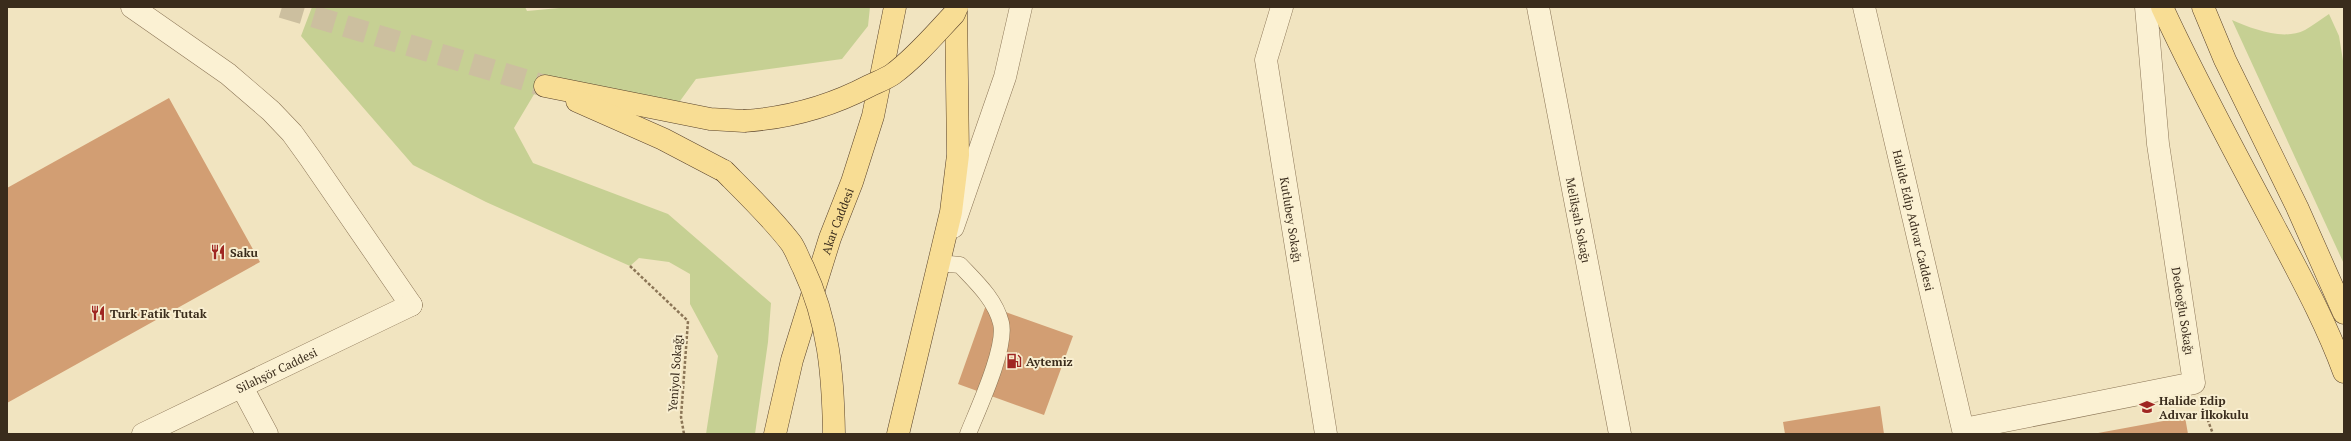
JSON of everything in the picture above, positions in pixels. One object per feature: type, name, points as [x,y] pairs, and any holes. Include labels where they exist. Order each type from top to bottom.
[{"type":"main road","name":"Akar Caddesi","points":[[775,434],[792,360],[873,116],[895,7]]},
{"type":"main road","points":[[834,434],[833,379],[826,332],[814,290],[792,244],[760,206],[724,171],[663,139],[545,86],[710,119],[744,121],[776,119],[819,108],[856,93],[892,74],[920,49],[954,14],[956,7]]},
{"type":"main road","points":[[898,434],[951,212],[958,155],[956,7]]},
{"type":"main road","points":[[2162,7],[2185,58],[2300,276],[2334,344],[2344,372]]},
{"type":"main road","points":[[2203,7],[2225,60],[2297,207],[2344,313]]},
{"type":"street","name":"Silahşör Caddesi","points":[[132,7],[228,74],[271,111],[292,133],[411,305],[143,434]]},
{"type":"street","points":[[939,263],[968,188],[1005,77],[1021,7]]},
{"type":"street","name":"Kutlubey Sokağı","points":[[1282,7],[1266,60],[1326,434]]},
{"type":"street","name":"Melikşah Sokağı","points":[[1538,7],[1620,434]]},
{"type":"street","name":"Halide Edip Adıvar Caddesi","points":[[1864,7],[1964,432]]},
{"type":"street","name":"Dedeoğlu Sokağı","points":[[1964,432],[2194,383],[2158,144],[2146,7]]},
{"type":"street","points":[[242,387],[267,434]]},
{"type":"lane","points":[[939,263],[960,266],[990,298],[1001,323],[999,355],[968,434]]},
{"type":"path","name":"Yeniyol Sokağı","points":[[630,266],[688,321],[681,417],[684,434]]},
{"type":"green space","points":[[312,7],[525,7],[527,11],[570,7],[870,7],[868,26],[842,59],[696,79],[680,101],[656,114],[536,91],[514,128],[533,163],[668,214],[771,303],[768,342],[755,434],[706,434],[718,356],[690,304],[690,274],[669,262],[639,258],[630,266],[486,202],[413,165],[301,36]]},
{"type":"green space","points":[[2329,14],[2339,36],[2344,67],[2344,264],[2232,20],[2259,30],[2278,34],[2287,34],[2305,30]]},
{"type":"building","points":[[169,98],[260,262],[7,403],[7,188]]},
{"type":"building","points":[[986,305],[1073,336],[1044,415],[958,384]]},
{"type":"building","points":[[1880,406],[1884,434],[1785,434],[1783,422]]},
{"type":"building","points":[[2185,417],[2188,434],[2098,434],[2098,433]]},
{"type":"tunnel","points":[[282,7],[545,86]]},
{"type":"place","name":"Saku","points":[[218,252]]},
{"type":"place","name":"Turk Fatik Tutak","points":[[98,313]]},
{"type":"place","name":"Aytemiz","points":[[1014,361]]},
{"type":"place","name":"Halide Edip Adıvar İlkokulu","points":[[2147,407]]}]
